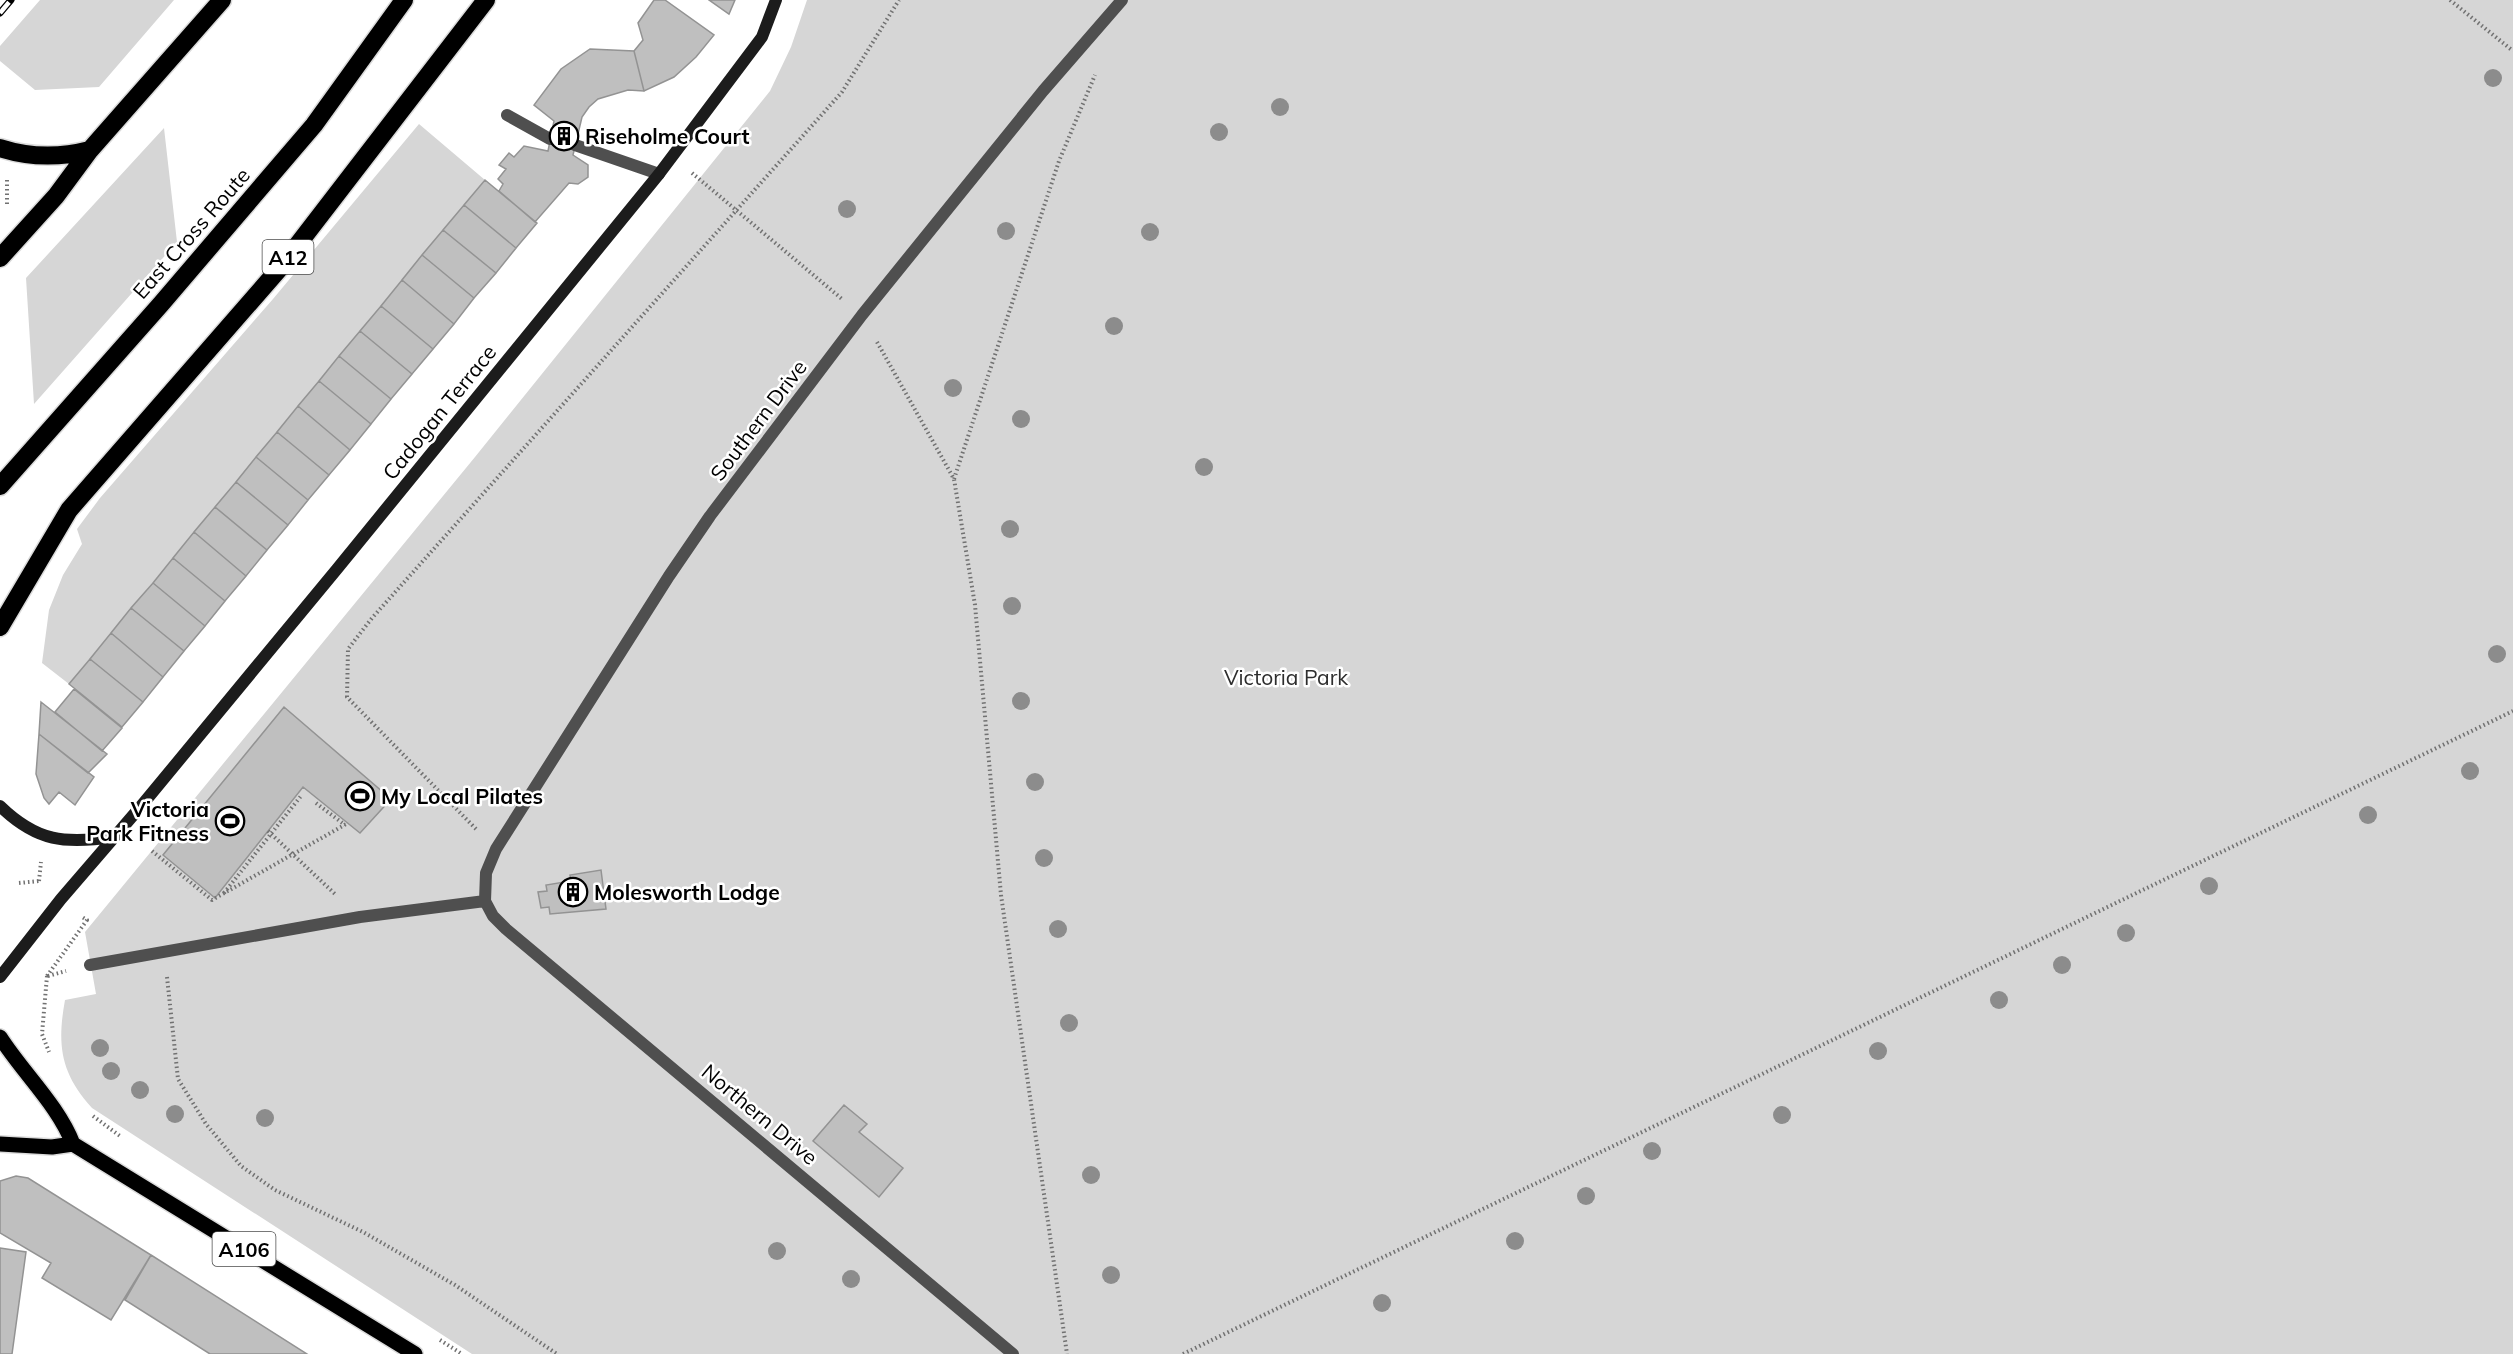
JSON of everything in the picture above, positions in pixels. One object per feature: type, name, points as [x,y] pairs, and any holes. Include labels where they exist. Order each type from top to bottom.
[{"type":"highway","points":[[0,258],[56,196],[90,150],[222,0]]},
{"type":"highway","name":"East Cross Route","points":[[0,486],[161,304],[314,125],[404,0]]},
{"type":"highway","name":"A12","points":[[0,627],[69,510],[279,269],[486,0]]},
{"type":"highway","points":[[0,148],[39,157],[64,157],[90,150]]},
{"type":"highway","points":[[0,610],[0,631]]},
{"type":"main road","points":[[0,1037],[16,1062],[67,1127],[73,1144],[52,1147],[0,1144]]},
{"type":"main road","name":"A106","points":[[73,1144],[415,1354]]},
{"type":"street","name":"Cadogan Terrace","points":[[0,977],[61,899],[352,551],[659,174],[762,37],[777,0]]},
{"type":"street","name":"Southern Drive","points":[[485,901],[486,873],[496,849],[675,567],[710,516],[862,315],[1043,91],[1122,0]]},
{"type":"street","points":[[507,115],[550,139]]},
{"type":"street","points":[[575,145],[659,174]]},
{"type":"street","points":[[0,806],[19,825],[43,836],[83,841],[114,837]]},
{"type":"street","points":[[90,965],[165,954],[360,917],[485,901]]},
{"type":"street","name":"Northern Drive","points":[[485,901],[494,916],[506,929],[1013,1354]]},
{"type":"path","points":[[496,849],[347,697],[348,649],[372,618],[842,92],[899,0]]},
{"type":"path","points":[[2450,0],[2513,51]]},
{"type":"path","points":[[954,479],[1059,161],[1098,68]]},
{"type":"path","points":[[7,178],[7,208]]},
{"type":"path","points":[[701,179],[862,315],[954,479],[975,605],[1001,895],[1067,1354]]},
{"type":"path","points":[[0,200],[6,199]]},
{"type":"path","points":[[1183,1354],[2513,711]]},
{"type":"path","points":[[222,896],[301,796]]},
{"type":"path","points":[[152,851],[212,900],[347,824],[316,803]]},
{"type":"path","points":[[270,833],[334,894]]},
{"type":"path","points":[[39,881],[42,853]]},
{"type":"path","points":[[19,883],[39,881],[45,885]]},
{"type":"path","points":[[165,954],[178,1079],[206,1124],[241,1166],[275,1190],[363,1232],[455,1284],[556,1354]]},
{"type":"path","points":[[42,1034],[47,976]]},
{"type":"green space","points":[[40,0],[174,0],[99,87],[35,90],[0,61],[0,46]]},
{"type":"green space","name":"Victoria Park","points":[[807,0],[2513,0],[2513,1354],[472,1354],[92,1108],[73,1083],[67,1070],[61,1031],[65,1000],[96,994],[85,932],[475,457],[770,91],[791,47]]},
{"type":"green space","points":[[419,124],[485,180],[69,684],[42,663],[49,610],[63,575],[82,544],[77,529],[100,498],[273,299]]},
{"type":"green space","points":[[164,128],[177,242],[34,404],[26,278]]},
{"type":"building","points":[[654,0],[665,0],[714,35],[696,57],[674,77],[644,91],[634,51],[643,40],[638,23]]},
{"type":"building","points":[[709,0],[735,0],[729,14]]},
{"type":"building","name":"Riseholme Court","points":[[590,49],[634,51],[644,91],[628,90],[598,99],[589,107],[582,117],[573,155],[588,165],[588,177],[578,184],[569,183],[535,222],[499,191],[503,184],[498,179],[506,169],[499,165],[509,153],[514,157],[524,146],[548,151],[554,121],[534,105],[561,69]]},
{"type":"building","points":[[485,180],[537,223],[516,248],[464,205]]},
{"type":"building","points":[[464,205],[516,248],[496,273],[443,230]]},
{"type":"building","points":[[443,230],[496,273],[474,298],[422,255]]},
{"type":"building","points":[[422,255],[474,298],[454,324],[402,280]]},
{"type":"building","points":[[402,280],[454,324],[433,349],[381,306]]},
{"type":"building","points":[[381,306],[433,349],[412,374],[360,331]]},
{"type":"building","points":[[360,331],[412,374],[391,399],[339,356]]},
{"type":"building","points":[[339,356],[391,399],[371,424],[319,381]]},
{"type":"building","points":[[319,381],[371,424],[350,450],[298,406]]},
{"type":"building","points":[[298,406],[350,450],[329,475],[277,432]]},
{"type":"building","points":[[277,432],[329,475],[308,500],[256,457]]},
{"type":"building","points":[[256,457],[308,500],[288,525],[236,482]]},
{"type":"building","points":[[236,482],[288,525],[267,550],[215,507]]},
{"type":"building","points":[[215,507],[267,550],[246,576],[194,532]]},
{"type":"building","points":[[194,532],[246,576],[225,601],[173,558]]},
{"type":"building","points":[[173,558],[225,601],[205,626],[153,583]]},
{"type":"building","points":[[153,583],[205,626],[184,651],[131,608]]},
{"type":"building","points":[[131,608],[184,651],[163,677],[111,633]]},
{"type":"building","points":[[111,633],[163,677],[143,702],[90,659]]},
{"type":"building","points":[[90,659],[143,702],[122,727],[69,684]]},
{"type":"building","points":[[74,689],[122,728],[102,751],[55,712]]},
{"type":"building","points":[[41,702],[107,754],[88,773],[39,734]]},
{"type":"building","points":[[284,707],[391,799],[360,833],[303,787],[215,898],[163,855]]},
{"type":"building","points":[[39,734],[94,777],[75,805],[59,792],[49,804],[44,798],[36,774]]},
{"type":"building","name":"Molesworth Lodge","points":[[601,870],[606,909],[550,914],[549,907],[541,908],[538,892],[547,891],[546,885],[571,881],[570,875]]},
{"type":"building","points":[[844,1105],[867,1124],[859,1132],[903,1168],[879,1197],[813,1141]]},
{"type":"building","points":[[16,1176],[28,1178],[151,1255],[111,1320],[42,1278],[51,1263],[0,1233],[0,1181]]},
{"type":"building","points":[[0,1248],[26,1252],[12,1354],[0,1354]]},
{"type":"building","points":[[151,1255],[307,1354],[210,1354],[125,1300]]},
{"type":"railway","points":[[0,13],[11,0]]},
{"type":"place","name":"Riseholme Court","points":[[564,136]]},
{"type":"place","name":"My Local Pilates","points":[[360,796]]},
{"type":"place","name":"Victoria Park Fitness","points":[[230,821]]},
{"type":"place","name":"Molesworth Lodge","points":[[573,892]]}]
